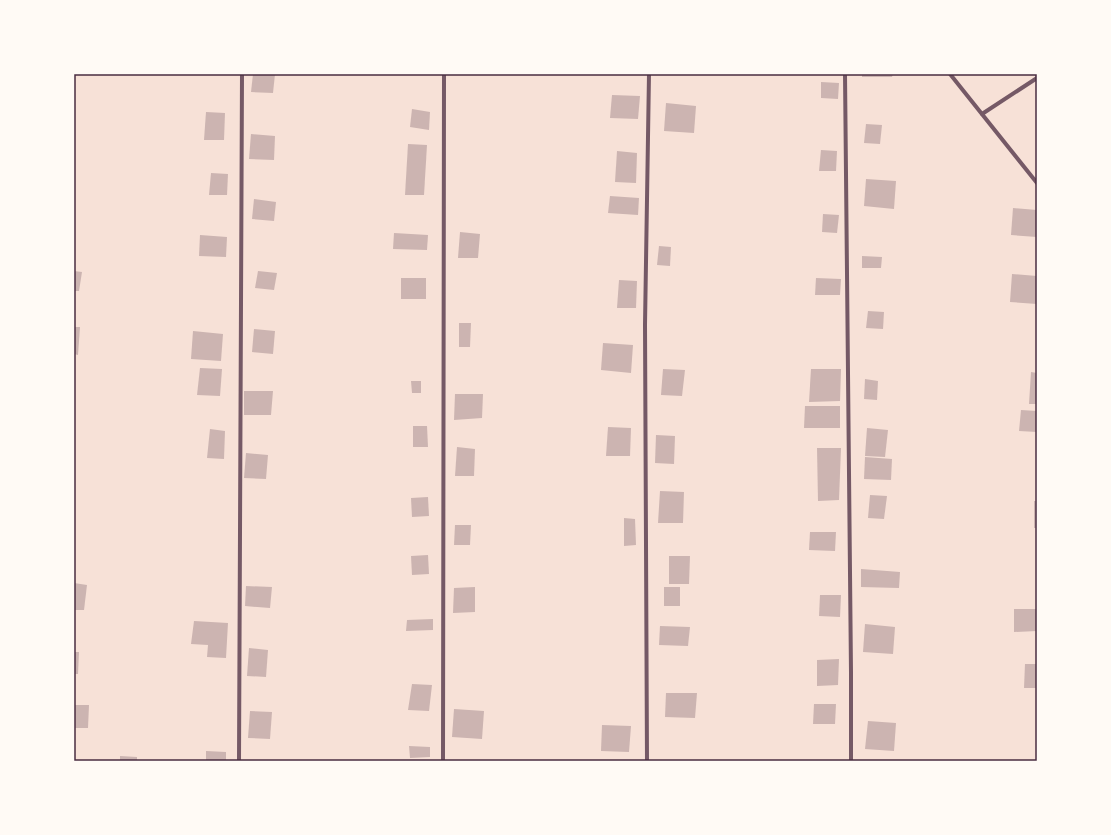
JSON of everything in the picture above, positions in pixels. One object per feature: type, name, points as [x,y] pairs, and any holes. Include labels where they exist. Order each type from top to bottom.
[{"type":"street","points":[[239,761],[242,74]]},
{"type":"street","points":[[443,761],[444,74]]},
{"type":"street","points":[[647,761],[645,325],[649,74]]},
{"type":"street","points":[[845,74],[851,761]]},
{"type":"street","points":[[950,74],[1037,183]]},
{"type":"street","points":[[982,114],[1037,78]]},
{"type":"building","points":[[253,74],[275,74],[273,93],[251,92]]},
{"type":"building","points":[[862,74],[893,74],[892,77],[862,77]]},
{"type":"building","points":[[821,82],[839,83],[838,99],[821,98]]},
{"type":"building","points":[[612,95],[640,96],[638,119],[610,118]]},
{"type":"building","points":[[666,103],[696,106],[694,133],[664,131]]},
{"type":"building","points":[[412,109],[430,112],[429,130],[410,127]]},
{"type":"building","points":[[206,112],[225,113],[224,140],[204,140]]},
{"type":"building","points":[[866,124],[882,125],[880,144],[864,143]]},
{"type":"building","points":[[251,134],[275,136],[274,160],[249,159]]},
{"type":"building","points":[[408,144],[427,145],[424,195],[405,195]]},
{"type":"building","points":[[821,150],[837,151],[836,171],[819,171]]},
{"type":"building","points":[[617,151],[637,153],[636,183],[615,182]]},
{"type":"building","points":[[211,173],[228,174],[227,195],[209,195]]},
{"type":"building","points":[[866,179],[896,181],[894,209],[864,206]]},
{"type":"building","points":[[610,196],[639,198],[638,215],[608,213]]},
{"type":"building","points":[[254,199],[276,202],[274,221],[252,219]]},
{"type":"building","points":[[1013,208],[1037,210],[1037,237],[1011,235]]},
{"type":"building","points":[[823,214],[839,215],[837,233],[822,232]]},
{"type":"building","points":[[460,232],[480,234],[478,258],[458,258]]},
{"type":"building","points":[[394,233],[428,235],[427,250],[393,249]]},
{"type":"building","points":[[200,235],[227,237],[226,257],[199,256]]},
{"type":"building","points":[[659,246],[671,247],[670,266],[657,265]]},
{"type":"building","points":[[862,256],[882,257],[881,268],[862,268]]},
{"type":"building","points":[[74,271],[82,272],[79,291],[74,291]]},
{"type":"building","points":[[258,271],[277,273],[274,290],[255,288]]},
{"type":"building","points":[[1012,274],[1037,276],[1037,304],[1010,302]]},
{"type":"building","points":[[401,278],[426,278],[426,299],[401,299]]},
{"type":"building","points":[[816,278],[841,279],[840,295],[815,295]]},
{"type":"building","points":[[619,280],[637,281],[636,308],[617,308]]},
{"type":"building","points":[[868,311],[884,312],[883,329],[866,328]]},
{"type":"building","points":[[459,323],[471,323],[470,347],[459,347]]},
{"type":"building","points":[[74,327],[80,327],[78,355],[74,354]]},
{"type":"building","points":[[254,329],[275,331],[273,354],[252,352]]},
{"type":"building","points":[[193,331],[223,334],[221,361],[191,359]]},
{"type":"building","points":[[603,343],[633,345],[631,373],[601,370]]},
{"type":"building","points":[[200,368],[222,369],[220,396],[197,395]]},
{"type":"building","points":[[663,369],[685,370],[682,396],[661,395]]},
{"type":"building","points":[[811,369],[841,369],[840,401],[809,402]]},
{"type":"building","points":[[1031,372],[1037,373],[1037,404],[1029,404]]},
{"type":"building","points":[[865,379],[878,381],[877,400],[864,399]]},
{"type":"building","points":[[411,381],[421,381],[421,393],[412,393]]},
{"type":"building","points":[[244,391],[273,391],[271,415],[244,415]]},
{"type":"building","points":[[455,394],[483,394],[482,418],[454,420]]},
{"type":"building","points":[[805,406],[840,406],[840,428],[804,428]]},
{"type":"building","points":[[1021,410],[1037,411],[1037,432],[1019,431]]},
{"type":"building","points":[[413,426],[427,426],[428,447],[413,447]]},
{"type":"building","points":[[608,427],[631,428],[630,456],[606,456]]},
{"type":"building","points":[[867,428],[888,430],[885,457],[865,456]]},
{"type":"building","points":[[210,429],[225,431],[224,459],[207,458]]},
{"type":"building","points":[[656,435],[675,436],[674,464],[655,463]]},
{"type":"building","points":[[457,447],[475,449],[474,476],[455,476]]},
{"type":"building","points":[[817,448],[841,448],[839,500],[818,501]]},
{"type":"building","points":[[246,453],[268,455],[266,479],[244,478]]},
{"type":"building","points":[[865,457],[892,459],[891,480],[864,479]]},
{"type":"building","points":[[660,491],[684,492],[683,523],[658,523]]},
{"type":"building","points":[[870,495],[887,496],[884,519],[868,518]]},
{"type":"building","points":[[428,497],[429,516],[412,517],[411,498]]},
{"type":"building","points":[[1034,501],[1037,501],[1037,528],[1034,528]]},
{"type":"building","points":[[624,518],[635,519],[636,545],[624,546]]},
{"type":"building","points":[[455,525],[471,525],[470,545],[454,545]]},
{"type":"building","points":[[810,532],[836,532],[835,551],[809,550]]},
{"type":"building","points":[[428,555],[429,574],[412,575],[411,556]]},
{"type":"building","points":[[669,556],[690,556],[689,584],[669,584]]},
{"type":"building","points":[[861,569],[900,572],[899,588],[861,587]]},
{"type":"building","points":[[74,583],[87,585],[84,610],[74,610]]},
{"type":"building","points":[[246,586],[272,587],[270,608],[245,606]]},
{"type":"building","points":[[475,587],[475,612],[453,613],[454,588]]},
{"type":"building","points":[[664,587],[680,587],[680,606],[664,606]]},
{"type":"building","points":[[820,595],[841,595],[840,617],[819,616]]},
{"type":"building","points":[[1014,609],[1037,609],[1037,631],[1014,632]]},
{"type":"building","points":[[433,619],[433,630],[406,631],[407,620]]},
{"type":"building","points":[[194,621],[228,623],[226,658],[207,657],[208,645],[191,644]]},
{"type":"building","points":[[865,624],[895,627],[893,654],[863,652]]},
{"type":"building","points":[[660,626],[690,627],[688,646],[659,645]]},
{"type":"building","points":[[249,648],[268,650],[266,677],[247,676]]},
{"type":"building","points":[[74,652],[79,652],[78,674],[74,674]]},
{"type":"building","points":[[839,659],[838,685],[817,686],[817,660]]},
{"type":"building","points":[[1025,664],[1037,664],[1037,688],[1024,688]]},
{"type":"building","points":[[412,684],[432,685],[429,711],[408,710]]},
{"type":"building","points":[[666,693],[697,693],[695,718],[665,717]]},
{"type":"building","points":[[814,704],[836,704],[835,724],[813,724]]},
{"type":"building","points":[[74,705],[89,705],[88,728],[74,728]]},
{"type":"building","points":[[454,709],[484,711],[482,739],[452,737]]},
{"type":"building","points":[[250,711],[272,712],[270,739],[248,738]]},
{"type":"building","points":[[868,721],[896,723],[894,751],[865,749]]},
{"type":"building","points":[[602,725],[631,726],[629,752],[601,751]]},
{"type":"building","points":[[409,746],[430,747],[430,757],[410,758]]},
{"type":"building","points":[[206,751],[226,752],[226,761],[206,761]]},
{"type":"building","points":[[120,756],[137,757],[137,761],[120,761]]}]
